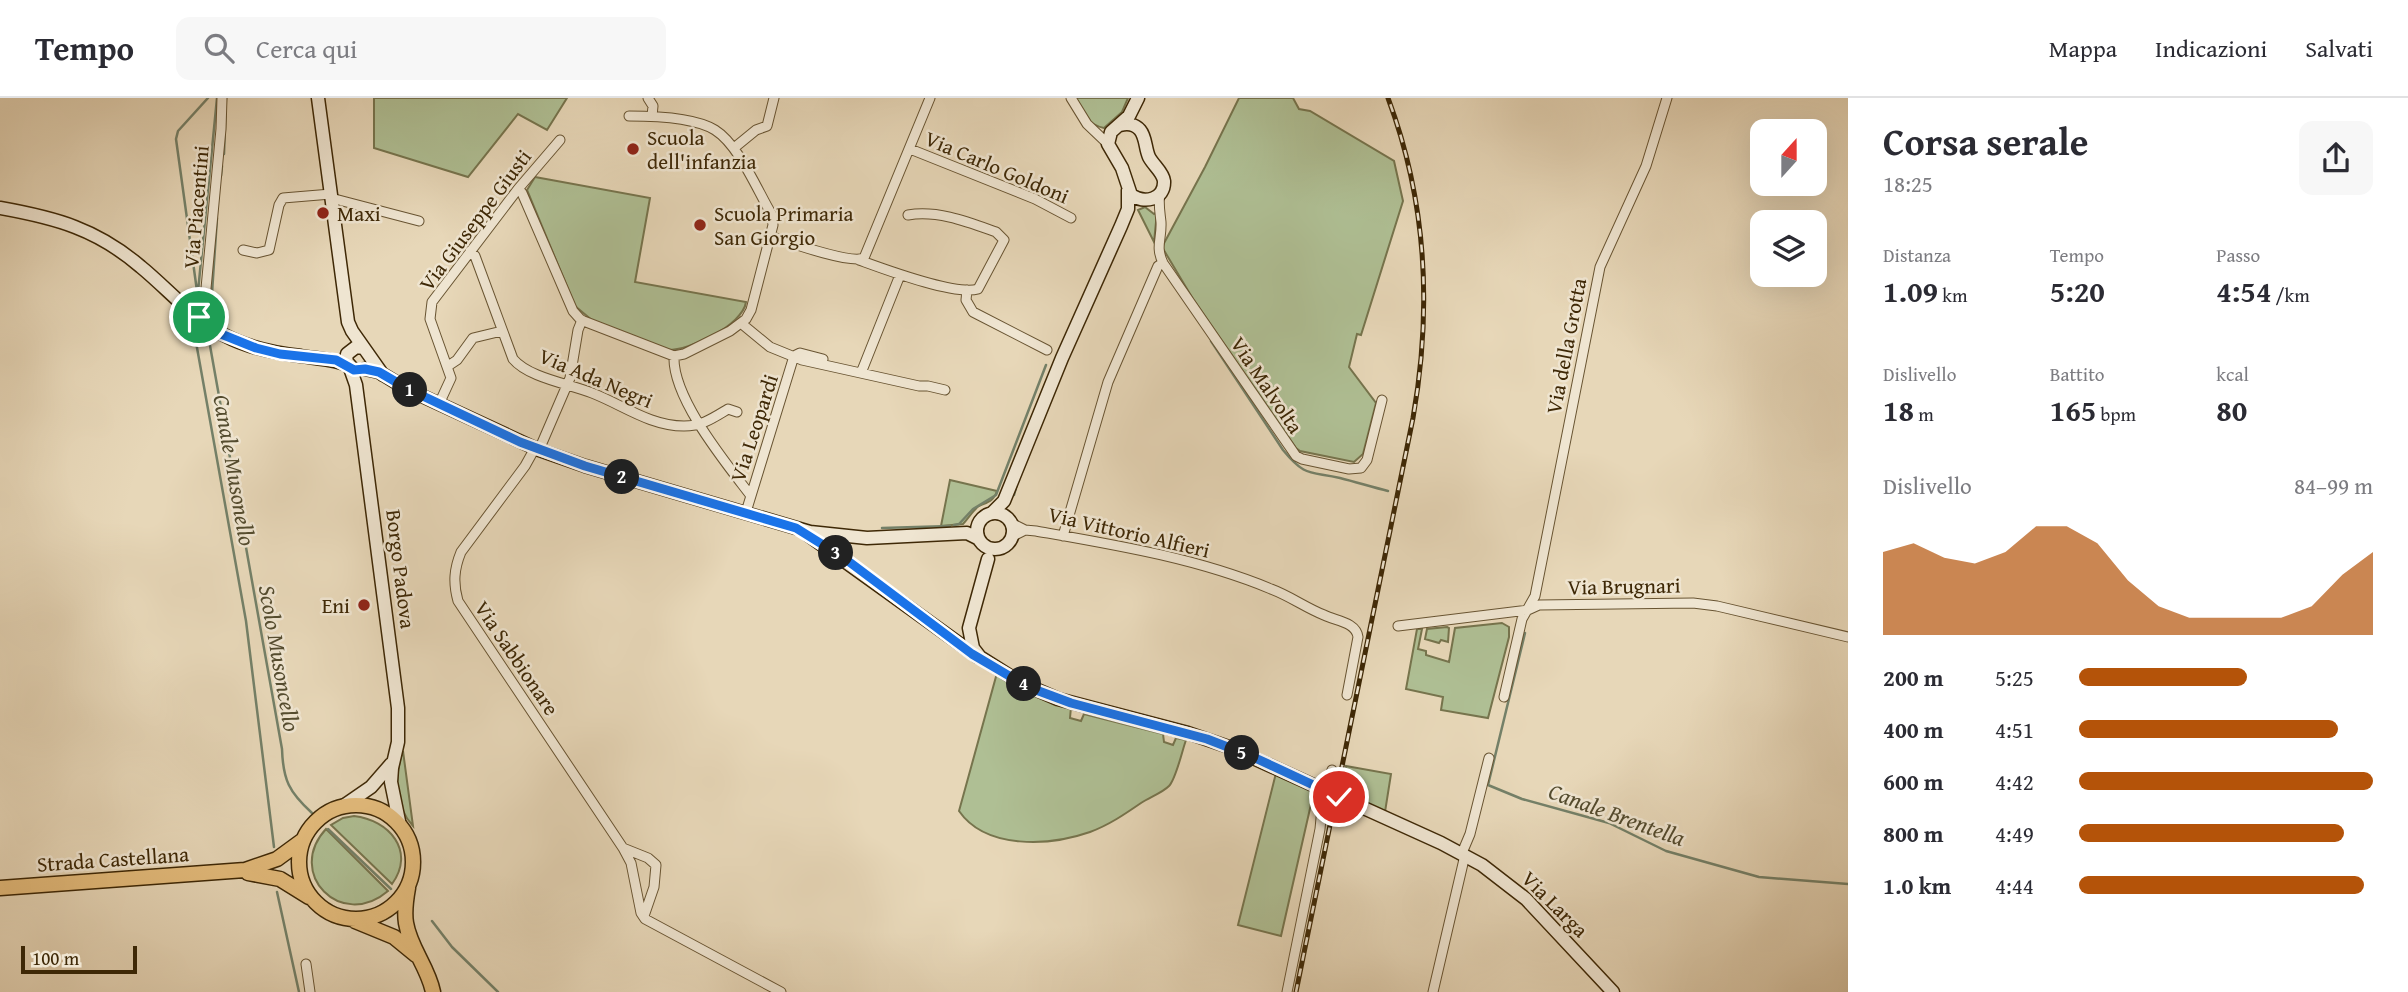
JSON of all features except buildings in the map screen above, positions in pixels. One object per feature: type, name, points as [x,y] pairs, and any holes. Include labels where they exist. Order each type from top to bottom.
[{"type":"main road","points":[[423,962],[394,937],[328,912],[312,898],[299,870],[300,850],[314,823],[323,816],[342,807],[374,808],[384,812],[406,835],[413,855],[406,924],[431,979],[433,992]]},
{"type":"main road","name":"Strada Castellana","points":[[0,888],[229,872],[265,864],[303,840]]},
{"type":"main road","name":"Strada Castellana","points":[[229,872],[274,877],[312,898]]},
{"type":"main road","points":[[347,919],[368,918],[387,910],[408,887]]},
{"type":"street","name":"Via Piacentini","points":[[202,319],[222,129],[222,98]]},
{"type":"street","name":"Borgo Padova","points":[[318,98],[347,318],[352,331],[384,375]]},
{"type":"street","points":[[648,98],[653,106],[652,116]]},
{"type":"street","points":[[734,148],[755,130],[767,126],[774,98]]},
{"type":"street","points":[[859,260],[867,254],[930,98]]},
{"type":"street","points":[[988,559],[976,539],[979,522],[1004,501],[1062,358],[1128,209],[1128,190],[1122,169],[1108,144],[1093,131],[1071,98]]},
{"type":"street","name":"Via della Grotta","points":[[1504,697],[1522,619],[1535,596],[1600,267],[1646,166],[1667,98]]},
{"type":"street","points":[[1108,144],[1108,138],[1129,116],[1137,101]]},
{"type":"street","points":[[1128,209],[1143,200],[1153,199],[1160,193],[1164,182],[1151,160],[1138,127],[1135,113],[1137,101]]},
{"type":"street","points":[[517,189],[522,193],[573,311],[582,320],[674,356],[684,354],[742,324],[750,314],[773,218],[734,148],[721,134],[708,126],[652,116],[629,116]]},
{"type":"street","points":[[1093,131],[1104,132],[1129,124],[1138,127]]},
{"type":"street","name":"Via Giuseppe Giusti","points":[[439,404],[451,378],[430,319],[432,302],[517,189],[560,140]]},
{"type":"street","name":"Via Carlo Goldoni","points":[[910,149],[1035,198],[1071,218]]},
{"type":"street","points":[[1128,190],[1131,195],[1159,210]]},
{"type":"street","name":"Via Malvolta","points":[[1160,193],[1161,225],[1157,247],[1163,262],[1298,458],[1349,469],[1361,468],[1367,460],[1382,400]]},
{"type":"street","points":[[243,250],[257,253],[269,250],[280,203],[284,198],[331,196],[419,221]]},
{"type":"street","points":[[0,208],[57,219],[104,240],[140,265],[202,319],[231,338],[267,351],[332,360],[349,359]]},
{"type":"street","points":[[770,236],[859,260],[900,275],[967,290],[978,289],[1003,240],[1002,236],[958,219],[923,214],[908,215]]},
{"type":"street","name":"Via Ada Negri","points":[[470,251],[517,363],[653,421],[667,425],[700,425]]},
{"type":"street","points":[[1063,536],[1108,382],[1158,266],[1163,262]]},
{"type":"street","points":[[862,371],[900,275]]},
{"type":"street","points":[[967,290],[966,300],[972,312],[1047,350]]},
{"type":"street","name":"Via Sabbionare","points":[[582,320],[567,386],[537,449],[461,552],[455,568],[454,587],[467,616],[623,848],[631,863],[644,916]]},
{"type":"street","name":"Via Leopardi","points":[[742,324],[770,347],[802,360],[945,390]]},
{"type":"street","name":"Borgo Padova","points":[[352,331],[349,359],[356,385],[398,712],[398,738],[391,786],[400,826]]},
{"type":"street","points":[[447,366],[457,360],[473,338],[502,331]]},
{"type":"street","points":[[349,359],[356,347],[367,351],[370,361],[356,385]]},
{"type":"street","points":[[674,356],[679,381],[700,425],[751,496]]},
{"type":"street","name":"Via Leopardi","points":[[746,512],[794,356]]},
{"type":"street","points":[[349,359],[357,371],[365,369],[384,375],[439,404],[537,449],[585,466],[796,528],[844,537],[976,539],[998,548]]},
{"type":"street","points":[[700,425],[728,409],[737,411]]},
{"type":"street","points":[[987,662],[974,651],[970,627],[988,559],[1011,537],[1004,501]]},
{"type":"street","points":[[992,513],[998,513],[1010,521]]},
{"type":"street","name":"Via Vittorio Alfieri","points":[[1010,521],[1025,530],[1175,557],[1272,589],[1350,625],[1359,637],[1347,695]]},
{"type":"street","name":"Via Larga","points":[[796,528],[844,558],[947,635],[1028,687],[1051,696],[1207,739],[1251,756],[1463,854],[1519,892],[1613,992]]},
{"type":"street","name":"Via Vittorio Alfieri","points":[[1011,537],[1025,530]]},
{"type":"street","points":[[844,537],[838,540],[835,546],[844,558]]},
{"type":"street","points":[[977,601],[974,637],[980,654],[987,662]]},
{"type":"street","name":"Via Brugnari","points":[[1398,625],[1528,610],[1539,606],[1700,603],[1848,637]]},
{"type":"street","points":[[947,635],[959,636],[970,627]]},
{"type":"street","points":[[342,807],[372,786],[394,757]]},
{"type":"street","points":[[1433,992],[1463,854],[1489,758]]},
{"type":"street","points":[[1287,992],[1320,829],[1325,790],[1332,770]]},
{"type":"street","name":"Via Sabbionare","points":[[623,848],[648,858],[656,865],[653,887],[644,916]]},
{"type":"street","points":[[644,916],[781,992]]},
{"type":"street","points":[[306,964],[310,992]]},
{"type":"green space","points":[[374,98],[567,98],[547,130],[518,114],[468,177],[374,148]]},
{"type":"green space","points":[[1075,98],[1128,98],[1122,112],[1104,128],[1089,121]]},
{"type":"green space","points":[[1239,98],[1293,98],[1299,109],[1310,111],[1394,161],[1403,201],[1361,335],[1357,334],[1349,367],[1376,403],[1363,454],[1354,462],[1296,448],[1193,299],[1162,247]]},
{"type":"green space","points":[[535,177],[650,198],[635,282],[746,302],[743,311],[714,335],[688,346],[667,350],[593,321],[575,306],[527,190]]},
{"type":"green space","points":[[1145,207],[1154,214],[1157,212],[1154,242],[1138,210]]},
{"type":"green space","points":[[950,480],[997,491],[992,500],[977,508],[963,524],[941,526]]},
{"type":"green space","points":[[1502,623],[1509,627],[1509,637],[1488,718],[1441,710],[1443,697],[1406,689],[1417,629],[1422,629],[1418,649],[1426,651],[1426,655],[1449,662],[1455,628]]},
{"type":"green space","points":[[1447,627],[1448,642],[1441,640],[1439,643],[1425,639],[1427,629]]},
{"type":"green space","points":[[997,673],[1071,707],[1070,718],[1081,721],[1084,714],[1163,734],[1164,742],[1173,745],[1176,738],[1186,740],[1172,782],[1163,791],[1110,823],[1074,837],[1038,842],[985,833],[971,824],[959,811]]},
{"type":"green space","points":[[403,751],[413,826],[399,800],[397,780]]},
{"type":"green space","points":[[1346,766],[1391,774],[1385,812],[1343,792],[1344,786],[1341,784]]},
{"type":"green space","points":[[1276,773],[1314,791],[1281,936],[1238,925]]},
{"type":"green space","points":[[354,816],[378,824],[395,839],[401,860],[399,872],[392,884],[331,825],[343,818]]},
{"type":"green space","points":[[326,829],[388,891],[370,902],[353,904],[337,901],[324,891],[315,878],[312,863],[315,846]]},
{"type":"waterway","points":[[197,291],[176,139],[178,131],[208,98]]},
{"type":"waterway","name":"Canale Musonello","points":[[196,312],[217,98]]},
{"type":"waterway","name":"Scolo Musoncello","points":[[224,154],[226,98]]},
{"type":"waterway","name":"Scolo Musoncello","points":[[221,176],[222,166]]},
{"type":"waterway","name":"Scolo Musoncello","points":[[210,323],[217,218]]},
{"type":"waterway","name":"Canale Musonello","points":[[195,322],[194,331],[246,621],[274,847]]},
{"type":"waterway","name":"Scolo Musoncello","points":[[209,333],[284,769],[293,792],[312,813]]},
{"type":"waterway","name":"Canale Brentella","points":[[1211,341],[1283,450],[1297,465],[1309,472],[1388,491]]},
{"type":"waterway","points":[[954,525],[996,495],[1046,365]]},
{"type":"waterway","points":[[1014,495],[1017,484]]},
{"type":"waterway","points":[[882,528],[950,526]]},
{"type":"waterway","name":"Canale Brentella","points":[[1525,633],[1488,785],[1522,799],[1609,823],[1666,851],[1759,877],[1848,884]]},
{"type":"waterway","name":"Scolo Musoncello","points":[[328,829],[391,889]]},
{"type":"waterway","name":"Canale Musonello","points":[[277,892],[299,992]]},
{"type":"waterway","name":"Scolo Musoncello","points":[[432,921],[452,947],[498,992]]},
{"type":"railway","points":[[1296,992],[1419,378],[1424,297],[1418,216],[1401,137],[1388,98]]},
{"type":"place","name":"Scuola dell'infanzia","points":[[633,149]]},
{"type":"place","name":"Maxi","points":[[323,213]]},
{"type":"place","name":"Scuola Primaria San Giorgio","points":[[700,225]]},
{"type":"place","name":"Eni","points":[[364,605]]},
{"type":"route","points":[[199,317],[221,334],[256,348],[280,354],[336,360],[354,370],[379,372],[408,389],[539,450],[796,528],[844,558],[972,654],[1028,687],[1071,703],[1207,739],[1251,756],[1339,797]]}]
